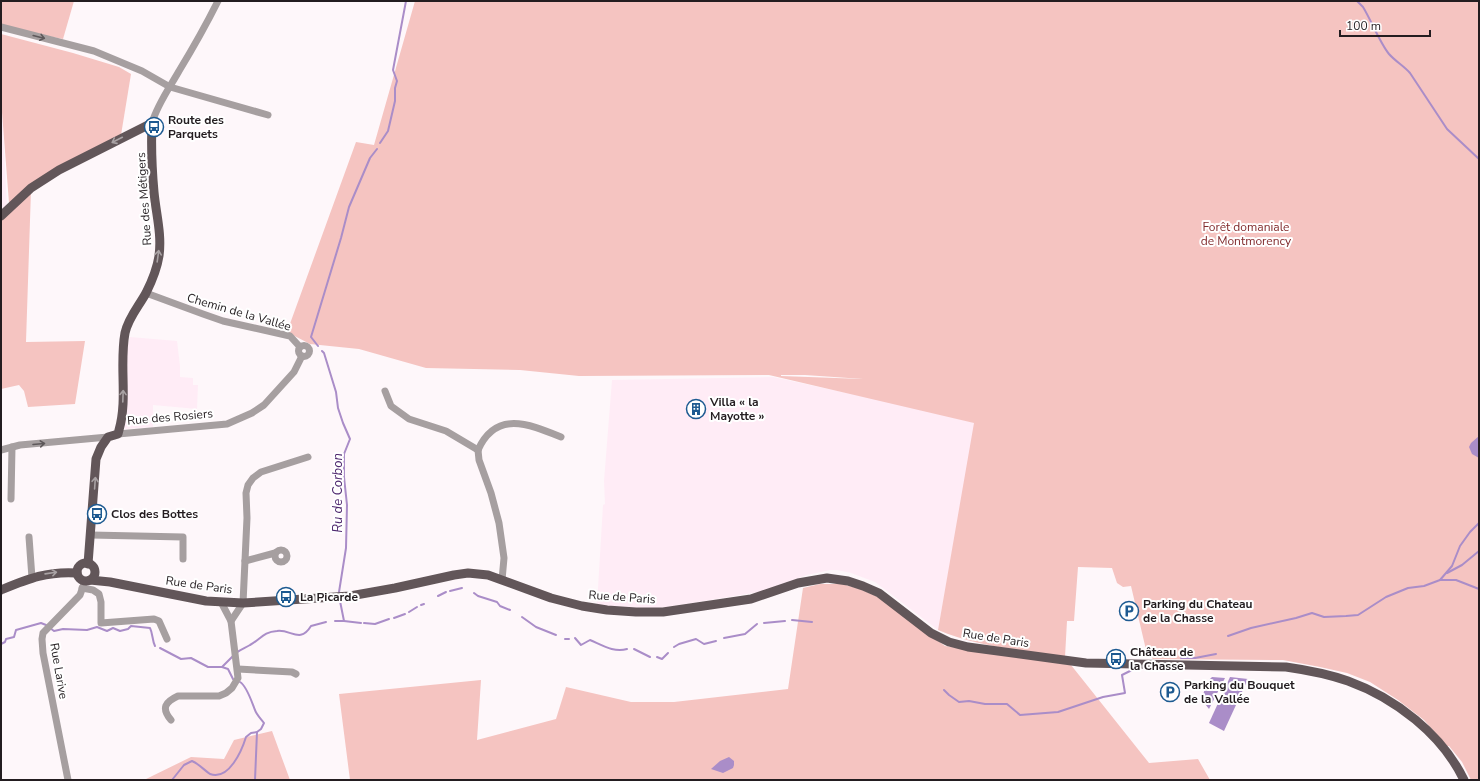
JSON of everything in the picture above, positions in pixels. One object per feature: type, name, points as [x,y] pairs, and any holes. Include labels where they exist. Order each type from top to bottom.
[{"type":"main road","points":[[1,216],[30,188],[66,167],[152,123]]},
{"type":"main road","name":"Rue des Métigers","points":[[118,434],[121,424],[124,346],[126,332],[130,320],[146,293],[156,267],[160,242],[154,192],[152,123]]},
{"type":"main road","name":"Rue des Rosiers","points":[[108,437],[118,434]]},
{"type":"main road","points":[[88,564],[80,565],[77,573],[80,579],[88,581],[92,567],[88,564],[96,459],[101,447],[108,437]]},
{"type":"main road","points":[[1,590],[48,573],[77,573]]},
{"type":"main road","name":"Rue de Paris","points":[[88,581],[110,582],[206,601],[243,603],[350,596],[464,573],[488,575],[551,598],[601,610],[663,612],[751,599],[798,583],[827,578],[848,581],[879,593],[931,633],[949,642],[968,647],[1086,663],[1286,667],[1312,671],[1348,681],[1374,692],[1416,720],[1446,750],[1464,780]]},
{"type":"street","points":[[152,123],[154,116],[199,38],[218,1]]},
{"type":"street","points":[[1,28],[94,51],[142,71],[170,87],[268,115]]},
{"type":"street","name":"Chemin de la Vallée","points":[[146,293],[216,318],[290,336],[300,347],[299,352],[302,356]]},
{"type":"street","name":"Rue des Rosiers","points":[[118,434],[227,424],[252,413],[264,405],[294,372],[302,356]]},
{"type":"street","points":[[385,391],[391,406],[409,420],[446,432],[478,450]]},
{"type":"street","points":[[502,580],[504,558],[499,523],[494,500],[479,460],[478,450],[488,432],[510,423],[540,429],[561,437]]},
{"type":"street","name":"Rue des Rosiers","points":[[1,450],[12,447],[108,437]]},
{"type":"street","points":[[11,499],[12,447]]},
{"type":"street","points":[[231,621],[243,603],[247,518],[246,493],[250,481],[261,472],[308,457]]},
{"type":"street","points":[[91,535],[183,536],[183,559]]},
{"type":"street","points":[[29,537],[32,578]]},
{"type":"street","points":[[245,561],[275,553]]},
{"type":"street","points":[[88,581],[93,590],[99,594],[101,602],[101,623],[154,619],[159,621],[162,625],[167,639]]},
{"type":"street","name":"Rue Larive","points":[[68,780],[42,653],[42,639],[43,633],[80,595],[88,581]]},
{"type":"street","points":[[171,720],[165,710],[167,703],[172,699],[178,696],[219,696],[232,688],[238,678],[231,621],[221,602]]},
{"type":"street","points":[[238,669],[292,672],[296,674]]},
{"type":"shaded area","points":[[1,89],[7,207],[1,213]]},
{"type":"shaded area","points":[[130,337],[177,341],[180,377],[193,378],[193,385],[198,385],[197,409],[153,405],[153,427],[125,429],[126,351]]},
{"type":"shaded area","points":[[773,377],[884,401],[971,422],[994,430],[967,468],[938,630],[875,582],[851,573],[837,570],[807,575],[759,592],[661,608],[639,609],[597,605],[603,505],[605,504],[604,481],[612,380]]},
{"type":"shaded area","points":[[1479,436],[1479,458],[1472,454],[1469,447],[1471,443]]},
{"type":"shaded area","points":[[1212,677],[1225,678],[1209,709],[1202,700],[1206,683]]},
{"type":"shaded area","points":[[1230,677],[1248,679],[1224,731],[1209,723]]},
{"type":"shaded area","points":[[729,757],[734,761],[733,768],[723,773],[711,769],[720,761]]},
{"type":"green space","points":[[1,1],[74,1],[63,39],[1,27]]},
{"type":"green space","name":"Forêt domaniale de Montmorency","points":[[415,1],[1479,1],[1479,780],[1471,780],[1462,762],[1424,720],[1398,700],[1370,682],[1347,673],[1283,660],[1153,659],[1147,654],[1131,586],[1123,587],[1117,583],[1112,568],[1078,567],[1074,621],[1067,621],[1065,657],[984,644],[953,636],[938,630],[974,423],[769,375],[579,376],[520,370],[426,368],[359,349],[310,344],[287,332],[356,142],[374,145]],"holes":[[[805,375],[863,379],[781,376]]]},
{"type":"green space","points":[[1,34],[119,67],[131,74],[121,135],[9,203],[1,99]]},
{"type":"green space","points":[[31,190],[26,342],[85,341],[75,404],[28,407],[24,391],[19,385],[1,389],[1,219]]},
{"type":"green space","points":[[820,584],[842,584],[860,589],[878,597],[945,646],[1071,665],[1149,763],[1198,759],[1210,780],[350,780],[339,694],[481,680],[477,740],[556,719],[566,687],[631,702],[674,702],[788,689],[803,588]]},
{"type":"green space","points":[[272,731],[290,780],[144,780],[191,757],[224,759],[234,740]]},
{"type":"waterway","name":"Ru de Corbon","points":[[380,143],[388,131],[395,101],[395,88],[397,81],[393,70],[406,1]]},
{"type":"waterway","points":[[1357,1],[1363,7],[1382,44],[1389,54],[1410,73],[1447,129],[1479,159]]},
{"type":"waterway","name":"Ru de Corbon","points":[[318,346],[311,337],[349,207],[370,158],[377,149]]},
{"type":"waterway","name":"Ru de Corbon","points":[[322,351],[324,353],[336,392],[338,408],[350,439],[344,454],[344,477],[347,505],[346,548],[339,592]]},
{"type":"waterway","points":[[1228,636],[1251,628],[1312,613],[1324,617],[1358,615],[1386,597],[1408,588],[1424,586],[1440,580],[1452,566],[1460,546],[1470,532],[1479,523]]},
{"type":"waterway","points":[[1447,573],[1462,565],[1479,551]]},
{"type":"waterway","points":[[1440,580],[1456,580],[1479,589]]},
{"type":"waterway","points":[[450,591],[462,588]]},
{"type":"waterway","points":[[438,596],[446,592]]},
{"type":"waterway","points":[[474,593],[478,596],[497,602],[500,606],[510,610]]},
{"type":"waterway","name":"Ru de Corbon","points":[[340,601],[344,621]]},
{"type":"waterway","points":[[409,612],[417,607]]},
{"type":"waterway","points":[[394,618],[405,614]]},
{"type":"waterway","points":[[522,617],[536,627],[556,635]]},
{"type":"waterway","points":[[364,623],[375,624],[389,619]]},
{"type":"waterway","points":[[792,620],[812,622]]},
{"type":"waterway","points":[[335,621],[361,623]]},
{"type":"waterway","points":[[764,623],[785,621]]},
{"type":"waterway","name":"Ru de Corbon","points":[[236,653],[268,633],[282,631],[299,635],[303,634],[311,626],[326,622]]},
{"type":"waterway","name":"Ru de Corbon","points":[[1,644],[5,642],[6,639],[14,637],[16,630],[41,623],[46,625]]},
{"type":"waterway","points":[[724,638],[745,634],[757,624]]},
{"type":"waterway","name":"Ru de Corbon","points":[[50,628],[54,631],[63,629],[87,630],[97,627],[107,631],[113,628],[120,631],[128,629],[131,626],[150,628],[155,646]]},
{"type":"waterway","points":[[575,638],[581,645],[590,640],[617,650],[627,649]]},
{"type":"waterway","points":[[674,647],[696,639],[704,644],[716,641]]},
{"type":"waterway","name":"Ru de Corbon","points":[[160,648],[181,659],[191,658],[208,667],[222,667],[233,656]]},
{"type":"waterway","points":[[634,649],[650,657]]},
{"type":"waterway","points":[[657,657],[662,659],[668,653]]},
{"type":"waterway","points":[[1181,658],[1195,658],[1216,654]]},
{"type":"waterway","points":[[222,667],[228,669],[233,679]]},
{"type":"waterway","points":[[944,690],[959,702],[969,701],[985,704],[1007,704],[1020,715],[1058,712],[1103,697],[1125,693],[1122,675],[1134,669]]},
{"type":"waterway","points":[[172,780],[184,765],[192,761],[210,774],[217,775],[223,773],[234,763],[246,737],[261,729],[264,723],[256,713],[245,687],[240,682]]},
{"type":"waterway","points":[[255,780],[257,732]]},
{"type":"place","name":"Route des Parquets","points":[[154,127]]},
{"type":"place","name":"Villa « la Mayotte »","points":[[696,409]]},
{"type":"place","name":"Clos des Bottes","points":[[97,514]]},
{"type":"place","name":"La Picarde","points":[[286,597]]},
{"type":"place","name":"Parking du Chateau de la Chasse","points":[[1129,611]]},
{"type":"place","name":"Château de la Chasse","points":[[1116,659]]},
{"type":"place","name":"Parking du Bouquet de la Vallée","points":[[1170,692]]}]
